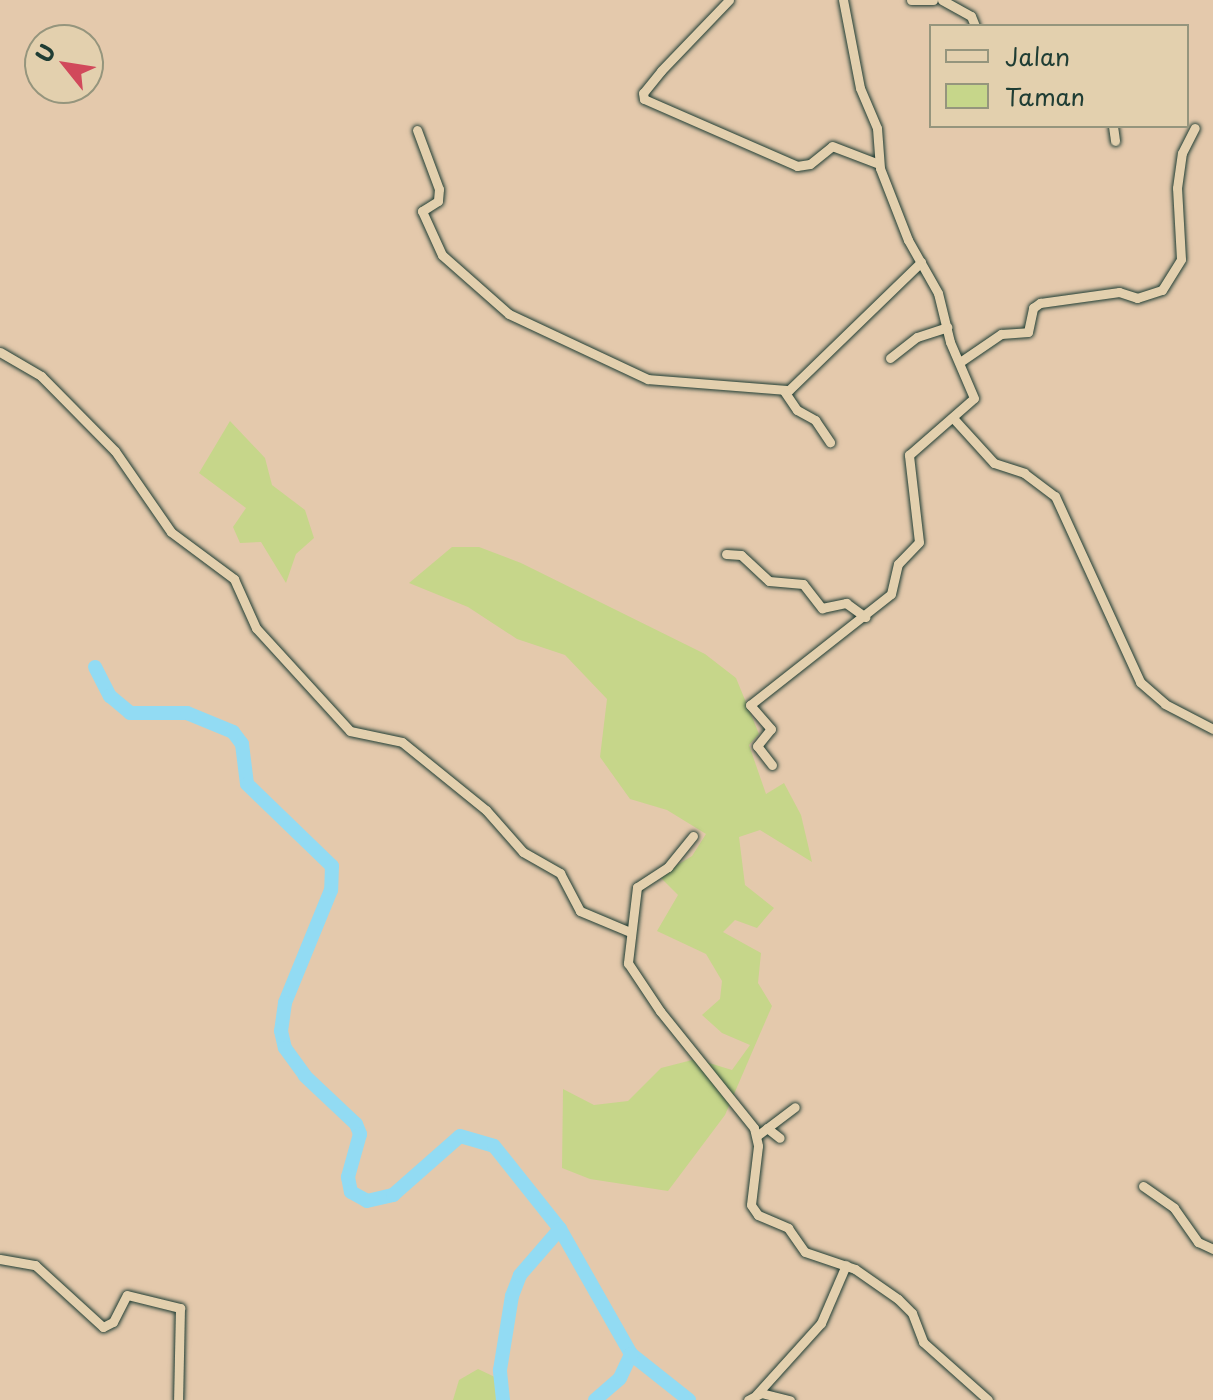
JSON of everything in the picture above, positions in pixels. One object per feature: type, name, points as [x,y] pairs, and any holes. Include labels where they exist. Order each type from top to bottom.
[{"type":"street","points":[[729,0],[661,71],[643,93],[644,99],[797,166],[810,164],[832,146],[879,164]]},
{"type":"street","points":[[772,765],[757,746],[771,729],[750,705],[891,594],[898,564],[919,542],[909,455],[974,398],[947,327],[943,306],[879,164],[877,128],[860,88],[843,0]]},
{"type":"street","points":[[911,0],[933,0]]},
{"type":"street","points":[[942,0],[971,16],[974,24]]},
{"type":"street","points":[[1113,128],[1115,141]]},
{"type":"street","points":[[960,362],[1001,334],[1028,332],[1037,304],[1119,292],[1137,298],[1162,290],[1181,259],[1177,188],[1182,153],[1195,128]]},
{"type":"street","points":[[417,130],[439,189],[438,201],[422,211],[430,235],[442,255],[491,302],[648,379],[784,391],[921,262]]},
{"type":"street","points":[[890,358],[917,337],[947,327]]},
{"type":"street","points":[[0,352],[41,376],[115,451],[171,532],[234,579],[256,628],[350,731],[402,742],[486,810],[523,852],[560,873],[580,911],[630,932]]},
{"type":"street","points":[[784,391],[797,410],[815,420],[830,442]]},
{"type":"street","points":[[953,418],[994,463],[1024,473],[1055,496],[1140,682],[1155,698],[1213,729]]},
{"type":"street","points":[[726,554],[741,555],[769,581],[803,584],[822,608],[848,603],[865,617]]},
{"type":"street","points":[[693,836],[668,867],[640,883],[630,932],[633,974],[758,1135]]},
{"type":"street","points":[[795,1107],[758,1135],[750,1198],[754,1211],[788,1228],[805,1252],[846,1265],[907,1306],[923,1342],[988,1400]]},
{"type":"street","points":[[767,1128],[780,1138]]},
{"type":"street","points":[[1143,1186],[1174,1208],[1198,1242],[1213,1249]]},
{"type":"street","points":[[0,1259],[35,1265],[103,1327],[113,1322],[127,1295],[180,1308],[178,1400]]},
{"type":"street","points":[[752,1397],[821,1323],[846,1265]]},
{"type":"street","points":[[752,1397],[790,1400]]},
{"type":"green space","points":[[230,421],[265,458],[272,485],[305,510],[314,538],[296,554],[286,583],[261,542],[240,543],[233,527],[246,508],[199,473]]},
{"type":"green space","points":[[452,547],[479,547],[521,563],[705,654],[736,678],[759,734],[749,745],[766,794],[784,783],[801,815],[812,862],[760,830],[739,837],[745,885],[774,908],[757,928],[735,920],[723,932],[761,953],[758,983],[772,1006],[725,1115],[668,1191],[590,1179],[562,1168],[563,1089],[594,1105],[628,1101],[661,1068],[696,1059],[732,1070],[750,1045],[722,1033],[702,1015],[720,999],[722,981],[706,954],[657,931],[678,895],[659,876],[692,856],[706,834],[667,810],[630,799],[600,757],[607,699],[565,655],[517,639],[468,607],[409,583]]},
{"type":"green space","points":[[478,1369],[497,1378],[498,1400],[453,1400],[459,1380]]},
{"type":"waterway","points":[[95,667],[110,696],[130,713],[187,713],[233,732],[242,744],[247,784],[332,866],[331,890],[285,1003],[281,1031],[285,1048],[305,1076],[356,1124],[360,1134],[348,1177],[351,1192],[367,1201],[393,1195],[460,1136],[494,1146],[560,1229],[631,1354],[689,1400]]},
{"type":"waterway","points":[[503,1400],[500,1370],[512,1296],[520,1275],[560,1229]]},
{"type":"waterway","points":[[595,1400],[620,1378],[631,1354]]}]
